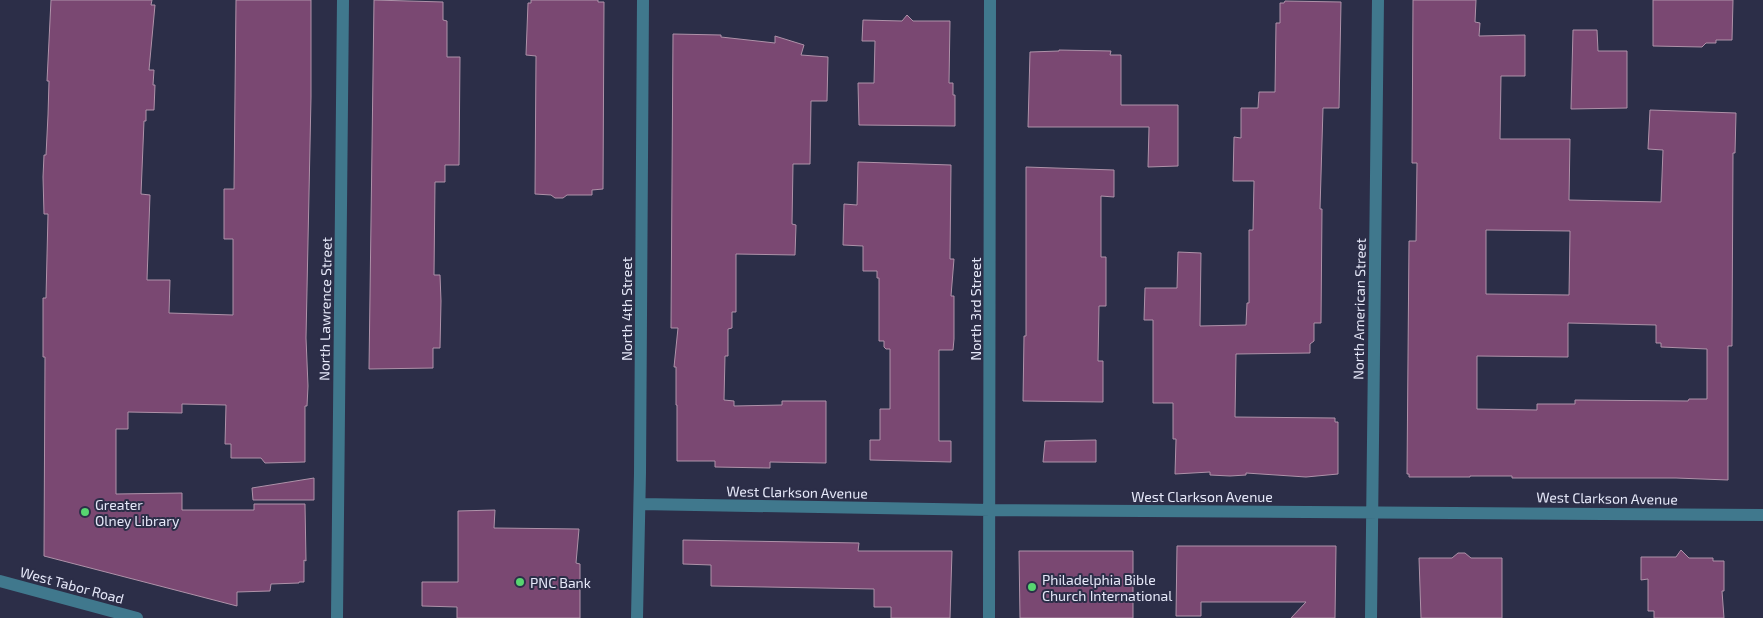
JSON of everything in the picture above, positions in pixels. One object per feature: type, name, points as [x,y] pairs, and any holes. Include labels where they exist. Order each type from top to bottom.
[{"type":"street","name":"North Lawrence Street","points":[[337,618],[343,0]]},
{"type":"street","name":"North 4th Street","points":[[637,618],[640,504],[643,0]]},
{"type":"street","name":"North 3rd Street","points":[[989,618],[990,0]]},
{"type":"street","name":"North American Street","points":[[1371,618],[1378,0]]},
{"type":"street","name":"West Clarkson Avenue","points":[[640,504],[990,510],[1763,514]]},
{"type":"street","name":"West Tabor Road","points":[[0,581],[137,618]]},
{"type":"building","points":[[51,0],[152,0],[151,5],[155,5],[149,70],[154,70],[154,110],[146,110],[146,121],[144,121],[141,194],[150,195],[147,280],[170,280],[169,313],[233,315],[233,239],[224,239],[224,189],[234,189],[236,0],[311,0],[306,338],[308,386],[307,406],[305,406],[305,462],[265,463],[261,458],[231,458],[231,444],[225,444],[226,405],[182,404],[182,413],[128,412],[128,429],[116,429],[116,494],[182,493],[182,510],[254,510],[254,504],[305,504],[306,561],[304,560],[304,582],[271,584],[270,591],[237,592],[237,606],[44,556],[45,357],[43,357],[43,298],[46,298],[48,214],[44,214],[43,177],[48,115],[49,81],[47,81]]},
{"type":"building","points":[[374,0],[443,2],[443,20],[447,21],[447,57],[460,57],[459,165],[445,165],[445,182],[435,182],[434,275],[440,275],[441,301],[440,348],[433,348],[433,368],[369,369]]},
{"type":"building","points":[[531,0],[598,0],[598,2],[604,2],[603,189],[592,190],[592,195],[567,195],[563,198],[555,198],[551,195],[535,194],[536,56],[526,55],[528,3],[531,3]]},
{"type":"building","points":[[1413,0],[1476,0],[1475,22],[1480,23],[1479,36],[1525,35],[1525,76],[1501,76],[1500,139],[1570,139],[1569,200],[1661,202],[1663,150],[1648,149],[1650,110],[1736,113],[1735,153],[1733,153],[1732,346],[1728,346],[1728,480],[1676,478],[1512,478],[1512,476],[1409,477],[1409,474],[1407,474],[1409,241],[1416,241],[1417,163],[1412,163]],"holes":[[[1486,230],[1570,231],[1569,295],[1486,294]],[[1568,323],[1656,325],[1656,343],[1661,343],[1661,347],[1707,349],[1707,399],[1689,399],[1688,401],[1575,400],[1575,404],[1537,404],[1537,410],[1477,409],[1477,356],[1568,357]]]},
{"type":"building","points":[[1653,0],[1733,0],[1732,40],[1716,40],[1716,43],[1706,43],[1702,47],[1653,46]]},
{"type":"building","points":[[1285,1],[1341,2],[1339,108],[1323,108],[1320,209],[1322,209],[1321,323],[1314,323],[1314,341],[1310,344],[1310,353],[1236,354],[1235,417],[1335,418],[1335,422],[1338,422],[1338,474],[1306,477],[1246,473],[1246,475],[1230,476],[1210,475],[1210,472],[1175,474],[1176,439],[1173,439],[1173,403],[1153,403],[1153,320],[1144,320],[1145,288],[1177,288],[1178,252],[1201,253],[1200,326],[1246,325],[1247,303],[1249,303],[1249,230],[1253,230],[1254,181],[1233,181],[1234,137],[1241,138],[1241,108],[1258,108],[1259,92],[1275,92],[1276,23],[1280,23],[1280,3]]},
{"type":"building","points":[[907,15],[913,21],[950,21],[949,83],[953,83],[953,95],[955,95],[955,126],[859,125],[858,83],[874,83],[875,41],[862,41],[863,20],[902,21]]},
{"type":"building","points":[[1573,30],[1597,30],[1598,51],[1627,51],[1627,108],[1571,109]]},
{"type":"building","points":[[673,34],[721,35],[721,37],[775,43],[775,36],[804,45],[801,55],[828,57],[827,101],[811,101],[810,164],[793,164],[792,224],[796,225],[795,255],[736,254],[736,312],[732,312],[732,328],[728,329],[728,356],[725,356],[724,400],[734,401],[734,406],[782,405],[782,401],[826,401],[826,463],[770,462],[770,468],[715,467],[715,461],[677,461],[676,367],[674,367],[678,328],[671,328]]},
{"type":"building","points":[[1059,50],[1111,51],[1110,55],[1121,55],[1121,105],[1178,105],[1178,166],[1148,167],[1149,127],[1028,127],[1030,52]]},
{"type":"building","points":[[858,162],[951,165],[950,259],[954,259],[951,296],[954,296],[954,339],[953,350],[939,350],[939,441],[951,441],[951,462],[870,460],[870,440],[880,440],[880,409],[890,409],[890,349],[884,347],[884,341],[879,341],[879,278],[877,278],[877,271],[863,271],[863,246],[843,245],[844,204],[857,205]]},
{"type":"building","points":[[1026,167],[1114,170],[1114,197],[1101,196],[1101,257],[1106,257],[1106,306],[1099,306],[1098,361],[1103,361],[1103,402],[1023,401],[1024,336],[1026,336]]},
{"type":"building","points":[[1096,440],[1096,462],[1043,462],[1045,441]]},
{"type":"building","points":[[314,478],[314,500],[253,500],[252,488]]},
{"type":"building","points":[[495,510],[494,528],[579,529],[576,563],[580,564],[580,618],[457,618],[457,607],[422,606],[422,582],[458,582],[458,511]]},
{"type":"building","points":[[683,540],[859,543],[858,551],[952,551],[950,618],[891,618],[891,607],[874,607],[874,589],[711,586],[711,565],[683,564]]},
{"type":"building","points":[[1177,546],[1336,546],[1335,618],[1291,618],[1306,602],[1201,602],[1201,616],[1176,616]]},
{"type":"building","points":[[1681,550],[1689,558],[1713,558],[1713,561],[1724,561],[1724,591],[1722,591],[1724,618],[1654,618],[1654,611],[1648,611],[1648,579],[1641,580],[1641,557],[1676,557]]},
{"type":"building","points":[[1019,551],[1133,551],[1133,618],[1020,618]]},
{"type":"building","points":[[1458,553],[1465,553],[1471,558],[1502,558],[1502,618],[1421,618],[1419,558],[1452,558]]},
{"type":"place","name":"Greater Olney Library","points":[[85,512]]},
{"type":"place","name":"PNC Bank","points":[[520,582]]},
{"type":"place","name":"Philadelphia Bible Church International","points":[[1032,587]]}]
